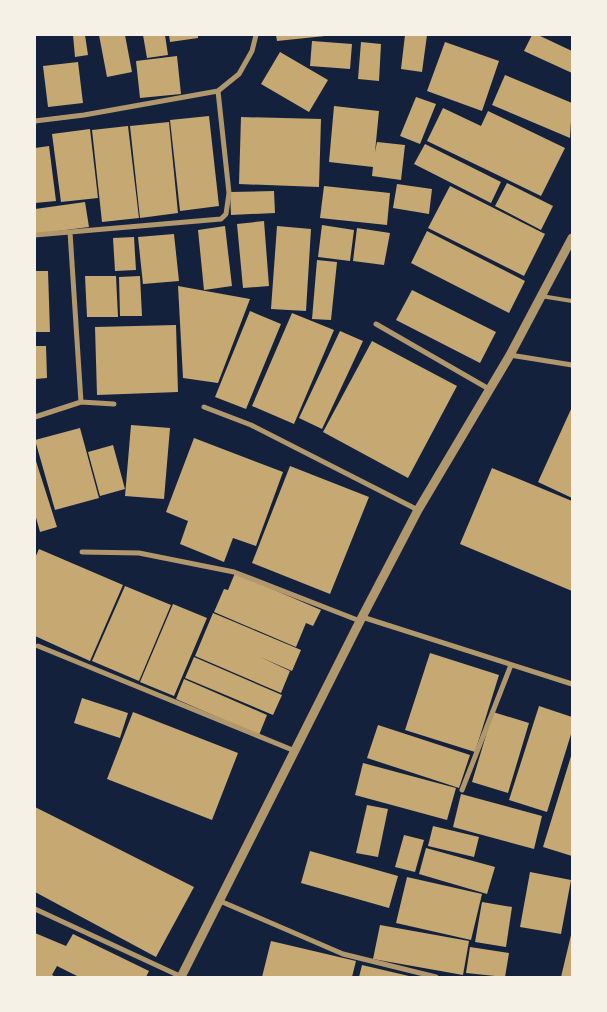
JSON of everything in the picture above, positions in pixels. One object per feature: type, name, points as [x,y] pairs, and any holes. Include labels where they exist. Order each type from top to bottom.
[{"type":"street","points":[[35,121],[84,115],[218,91],[239,74],[252,51],[256,35]]},
{"type":"street","points":[[35,235],[221,219],[226,214],[229,193],[218,91]]},
{"type":"street","points":[[70,232],[81,402]]},
{"type":"street","points":[[35,909],[182,977],[361,619],[418,510],[510,354],[572,238]]},
{"type":"street","points":[[376,324],[490,389]]},
{"type":"street","points":[[510,354],[572,365]]},
{"type":"street","points":[[35,417],[81,402],[114,404]]},
{"type":"street","points":[[204,407],[251,425],[418,510]]},
{"type":"street","points":[[82,552],[138,553],[234,572],[361,619],[572,684]]},
{"type":"street","points":[[38,646],[295,751]]},
{"type":"street","points":[[462,790],[511,665]]},
{"type":"street","points":[[220,901],[343,954],[436,977]]},
{"type":"lane","points":[[541,296],[572,301]]},
{"type":"building","points":[[73,35],[85,35],[88,55],[75,57]]},
{"type":"building","points":[[99,35],[125,35],[132,72],[107,77]]},
{"type":"building","points":[[143,35],[165,35],[168,55],[147,58]]},
{"type":"building","points":[[169,35],[198,35],[198,38],[170,42]]},
{"type":"building","points":[[276,35],[325,35],[325,36],[277,41]]},
{"type":"building","points":[[405,35],[427,35],[422,72],[401,69]]},
{"type":"building","points":[[532,35],[538,35],[572,51],[572,73],[524,51]]},
{"type":"building","points":[[312,41],[352,44],[350,69],[310,66]]},
{"type":"building","points":[[361,42],[381,44],[379,81],[358,79]]},
{"type":"building","points":[[445,42],[499,61],[482,111],[427,91]]},
{"type":"building","points":[[280,52],[328,80],[309,112],[261,84]]},
{"type":"building","points":[[177,56],[181,94],[140,98],[136,61]]},
{"type":"building","points":[[78,62],[83,103],[48,107],[43,66]]},
{"type":"building","points":[[505,75],[572,103],[570,138],[492,105]]},
{"type":"building","points":[[416,97],[436,104],[420,144],[400,136]]},
{"type":"building","points":[[334,106],[379,111],[375,152],[377,142],[405,145],[401,180],[372,176],[373,167],[329,162]]},
{"type":"building","points":[[443,108],[481,126],[488,111],[565,148],[541,196],[427,141]]},
{"type":"building","points":[[209,116],[219,206],[180,211],[170,120]]},
{"type":"building","points":[[241,117],[321,119],[319,187],[239,184]]},
{"type":"building","points":[[169,122],[178,213],[140,218],[130,126]]},
{"type":"building","points":[[128,126],[139,218],[102,222],[92,130]]},
{"type":"building","points":[[90,129],[98,198],[61,202],[52,134]]},
{"type":"building","points":[[425,144],[501,182],[491,203],[414,164]]},
{"type":"building","points":[[49,146],[56,201],[35,203],[35,148]]},
{"type":"building","points":[[507,183],[553,206],[541,230],[495,206]]},
{"type":"building","points":[[397,184],[432,189],[429,214],[393,208]]},
{"type":"building","points":[[324,186],[390,193],[387,225],[320,218]]},
{"type":"building","points":[[450,186],[545,234],[524,276],[428,228]]},
{"type":"building","points":[[274,191],[275,213],[231,215],[230,192]]},
{"type":"building","points":[[85,202],[89,227],[35,234],[35,209]]},
{"type":"building","points":[[264,221],[269,286],[243,288],[237,224]]},
{"type":"building","points":[[322,225],[354,230],[350,261],[318,257]]},
{"type":"building","points":[[225,226],[232,286],[204,290],[198,230]]},
{"type":"building","points":[[277,226],[311,229],[306,311],[271,309]]},
{"type":"building","points":[[357,228],[390,233],[384,265],[353,261]]},
{"type":"building","points":[[427,231],[525,281],[509,313],[411,263]]},
{"type":"building","points":[[174,234],[179,281],[143,284],[138,237]]},
{"type":"building","points":[[134,237],[136,270],[115,271],[113,238]]},
{"type":"building","points":[[317,260],[337,262],[331,320],[312,319]]},
{"type":"building","points":[[35,271],[48,271],[50,332],[35,332]]},
{"type":"building","points":[[85,276],[116,276],[118,317],[87,317]]},
{"type":"building","points":[[140,276],[142,316],[120,316],[119,277]]},
{"type":"building","points":[[178,286],[250,299],[218,383],[183,378]]},
{"type":"building","points":[[412,290],[496,332],[480,363],[396,320]]},
{"type":"building","points":[[250,311],[281,324],[246,409],[215,397]]},
{"type":"building","points":[[292,313],[334,330],[294,424],[252,406]]},
{"type":"building","points":[[176,325],[178,392],[97,395],[95,327]]},
{"type":"building","points":[[340,331],[363,341],[322,429],[299,418]]},
{"type":"building","points":[[372,341],[457,386],[408,478],[323,432]]},
{"type":"building","points":[[35,346],[46,346],[47,378],[35,379]]},
{"type":"building","points":[[572,407],[572,498],[538,482]]},
{"type":"building","points":[[131,425],[170,428],[164,499],[125,496]]},
{"type":"building","points":[[80,428],[99,498],[55,510],[35,440]]},
{"type":"building","points":[[194,438],[283,472],[256,546],[233,538],[224,562],[180,544],[188,521],[166,512]]},
{"type":"building","points":[[113,445],[125,489],[100,496],[88,452]]},
{"type":"building","points":[[35,458],[57,527],[40,532],[35,514]]},
{"type":"building","points":[[290,466],[369,497],[330,594],[252,563]]},
{"type":"building","points":[[492,468],[572,501],[572,591],[460,544]]},
{"type":"building","points":[[39,549],[123,585],[90,661],[35,636],[35,558]]},
{"type":"building","points":[[235,573],[321,610],[313,626],[306,623],[296,647],[214,612],[224,589],[228,590]]},
{"type":"building","points":[[125,586],[171,605],[139,681],[92,661]]},
{"type":"building","points":[[173,604],[207,618],[174,696],[140,682]]},
{"type":"building","points":[[213,613],[301,650],[292,671],[260,657],[290,671],[281,693],[195,656]]},
{"type":"building","points":[[430,653],[499,675],[475,752],[405,730]]},
{"type":"building","points":[[194,657],[282,695],[273,715],[185,678]]},
{"type":"building","points":[[184,679],[267,715],[259,735],[176,699]]},
{"type":"building","points":[[82,698],[128,713],[120,738],[74,723]]},
{"type":"building","points":[[539,706],[572,717],[572,731],[547,812],[509,800]]},
{"type":"building","points":[[133,712],[238,753],[212,820],[107,779]]},
{"type":"building","points":[[493,712],[529,723],[508,793],[472,782]]},
{"type":"building","points":[[378,725],[470,755],[459,788],[367,758]]},
{"type":"building","points":[[572,753],[572,856],[543,847]]},
{"type":"building","points":[[363,763],[456,788],[447,820],[355,795]]},
{"type":"building","points":[[461,794],[542,816],[534,849],[453,827]]},
{"type":"building","points":[[367,805],[388,809],[378,857],[356,853]]},
{"type":"building","points":[[35,807],[194,887],[156,957],[35,892]]},
{"type":"building","points":[[433,826],[479,837],[474,857],[428,846]]},
{"type":"building","points":[[404,835],[424,840],[415,872],[395,867]]},
{"type":"building","points":[[426,848],[495,867],[487,894],[419,874]]},
{"type":"building","points":[[310,851],[398,876],[389,908],[301,883]]},
{"type":"building","points":[[530,872],[571,880],[561,934],[520,927]]},
{"type":"building","points":[[407,877],[482,894],[471,940],[396,923]]},
{"type":"building","points":[[482,902],[512,907],[506,947],[475,942]]},
{"type":"building","points":[[380,925],[469,941],[463,975],[373,959]]},
{"type":"building","points":[[35,933],[66,946],[73,934],[149,971],[146,977],[79,977],[57,966],[52,975],[56,977],[35,977]]},
{"type":"building","points":[[571,935],[572,977],[561,977]]},
{"type":"building","points":[[271,941],[356,961],[352,977],[262,977]]},
{"type":"building","points":[[470,947],[509,953],[505,977],[466,973]]},
{"type":"building","points":[[362,965],[409,976],[409,977],[359,977]]}]
